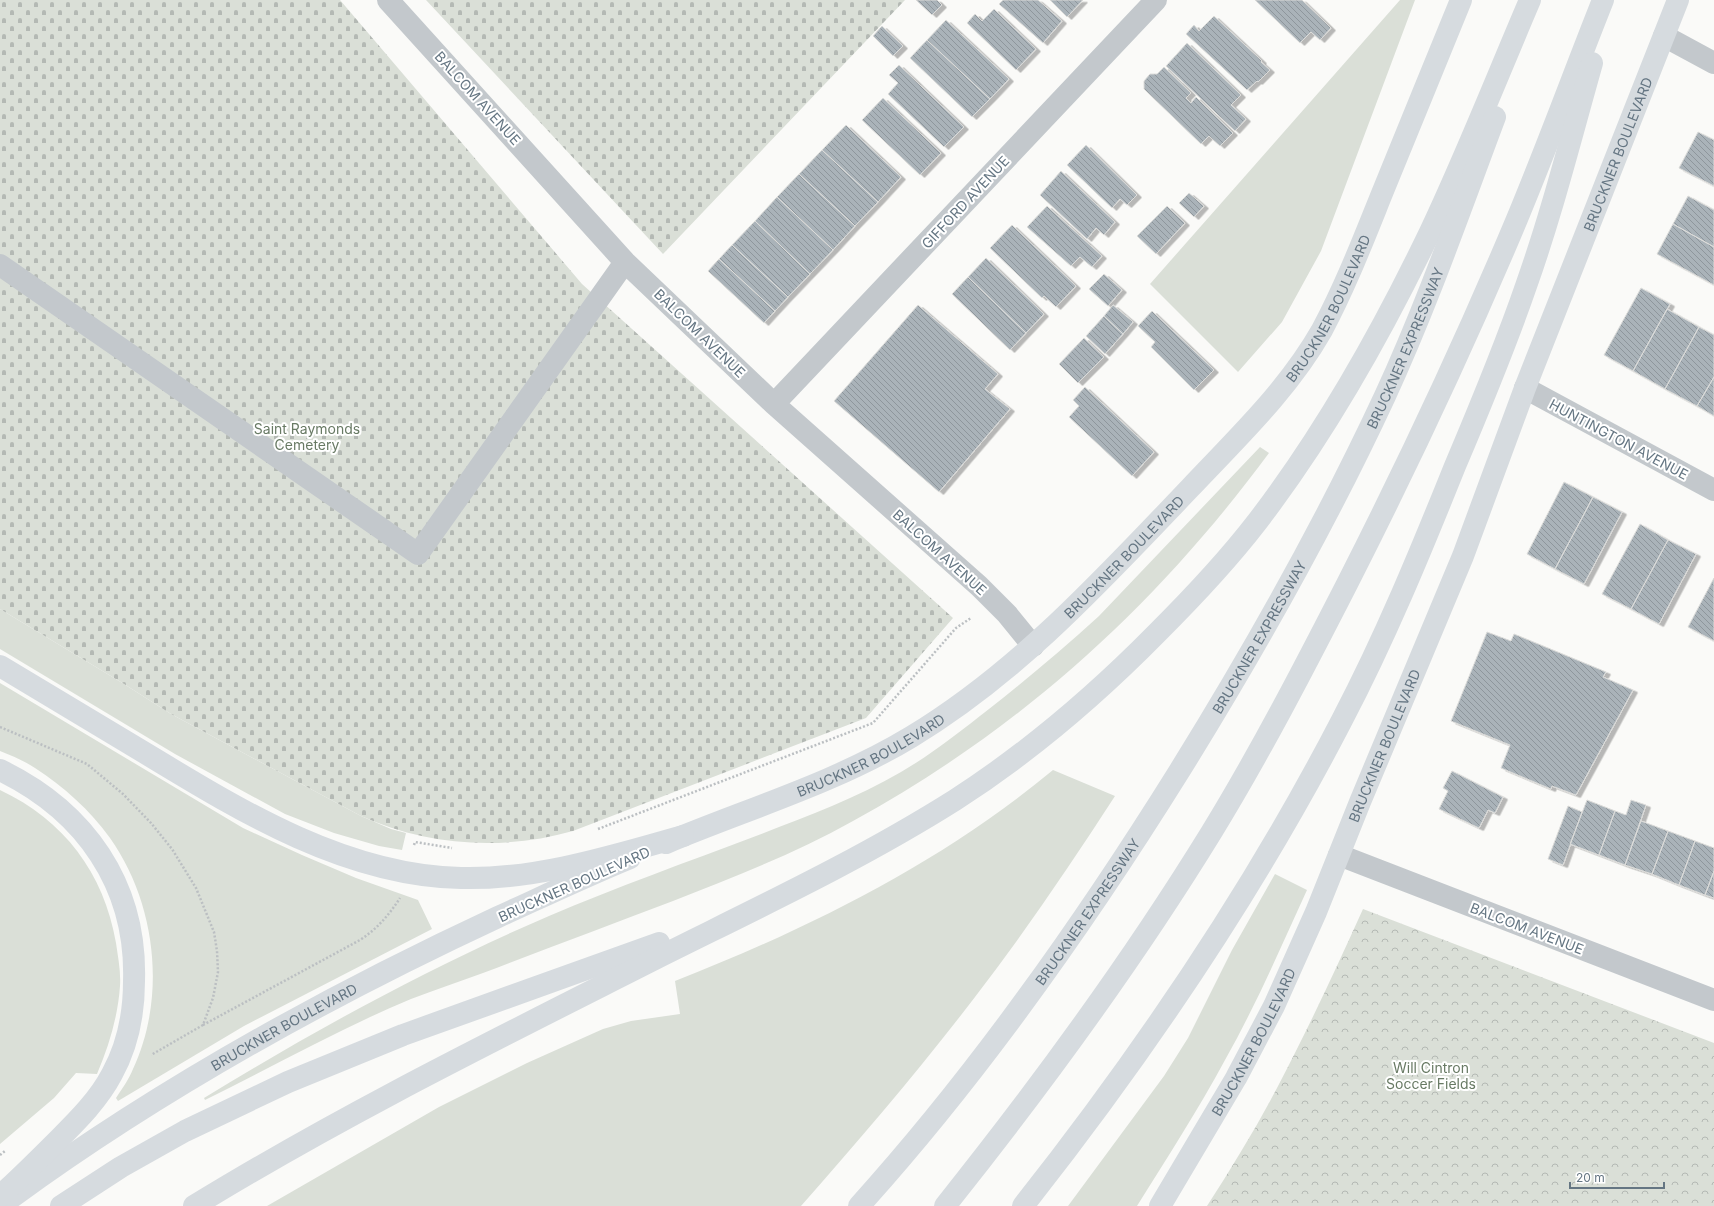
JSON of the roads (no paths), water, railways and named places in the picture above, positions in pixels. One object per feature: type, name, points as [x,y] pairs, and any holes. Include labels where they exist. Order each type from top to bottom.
[{"type":"main road","name":"BRUCKNER BOULEVARD","points":[[0,1206],[135,1113],[197,1074],[312,1010],[394,967],[617,863],[819,782],[885,752],[936,721],[1033,646],[1100,583],[1246,428],[1292,375],[1308,352],[1346,281],[1460,0]]},
{"type":"main road","points":[[194,1206],[291,1148],[442,1067],[807,883],[909,827],[957,798],[1051,729],[1096,692],[1137,653],[1218,570],[1255,525],[1321,432],[1379,333],[1440,210],[1530,0]]},
{"type":"main road","name":"BRUCKNER EXPRESSWAY","points":[[859,1206],[924,1132],[960,1088],[1064,946],[1125,856],[1167,790],[1221,703],[1279,602],[1334,500],[1385,396],[1408,343],[1430,290],[1540,0]]},
{"type":"main road","points":[[946,1206],[1050,1070],[1150,928],[1211,832],[1289,695],[1374,530],[1472,323],[1522,205],[1603,0]]},
{"type":"main road","points":[[1023,1206],[1138,1054],[1264,861],[1342,721],[1374,656],[1401,599],[1428,536],[1486,392],[1526,286],[1561,174],[1609,0]]},
{"type":"main road","name":"BRUCKNER BOULEVARD","points":[[1160,1206],[1218,1111],[1253,1047],[1295,961],[1463,556],[1525,388],[1678,0]]},
{"type":"main road","points":[[0,666],[249,814],[319,846],[380,866],[407,873],[433,877],[462,878],[524,874],[598,859],[683,836]]},
{"type":"main road","points":[[0,770],[20,780],[55,804],[69,816],[105,863],[122,897],[132,935],[135,970],[133,1004],[129,1030],[123,1051],[112,1074],[81,1117],[0,1196]]},
{"type":"main road","points":[[61,1206],[121,1167],[185,1131],[288,1082],[403,1035],[646,949],[807,883]]},
{"type":"street","name":"BALCOM AVENUE","points":[[388,0],[625,262],[774,404],[979,586],[1007,614],[1033,646]]},
{"type":"street","name":"GIFFORD AVENUE","points":[[774,404],[1156,0]]},
{"type":"street","points":[[1664,36],[1714,63]]},
{"type":"street","points":[[0,265],[418,554],[625,262]]},
{"type":"street","name":"HUNTINGTON AVENUE","points":[[1525,388],[1714,490]]},
{"type":"street","name":"BALCOM AVENUE","points":[[1339,855],[1714,1000]]},
{"type":"park label","name":"Saint Raymonds Cemetery","points":[[307,436]]},
{"type":"park label","name":"Will Cintron Soccer Fields","points":[[1431,1076]]}]
